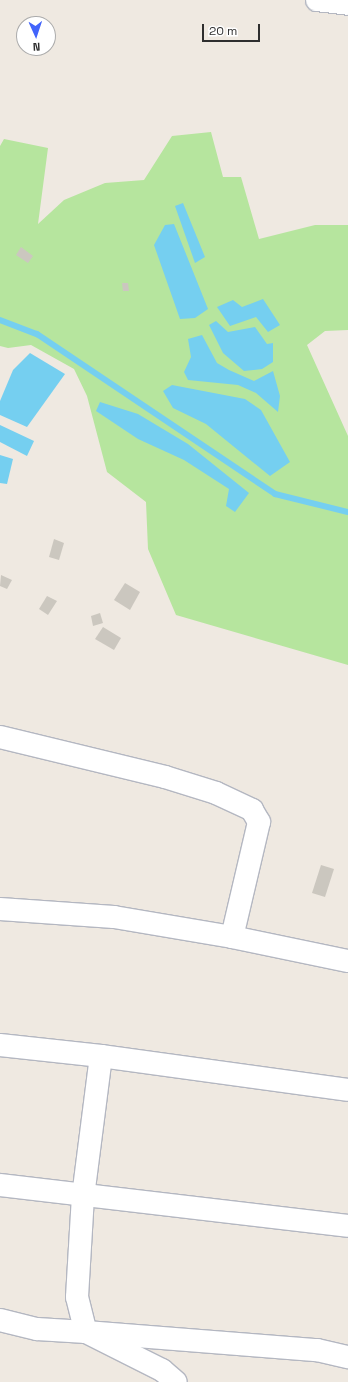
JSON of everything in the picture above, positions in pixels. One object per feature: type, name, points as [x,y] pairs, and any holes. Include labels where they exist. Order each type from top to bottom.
[{"type":"street","points":[[317,0],[348,4]]},
{"type":"street","points":[[0,737],[165,776],[216,793],[252,810],[259,822],[232,937]]},
{"type":"street","points":[[0,909],[114,917],[232,937],[348,961]]},
{"type":"street","points":[[0,1045],[101,1056],[348,1090]]},
{"type":"street","points":[[101,1056],[83,1196],[77,1297],[86,1332],[162,1370],[176,1382]]},
{"type":"street","points":[[0,1185],[83,1196],[348,1226]]},
{"type":"street","points":[[0,1320],[37,1329],[317,1350],[348,1357]]},
{"type":"green space","points":[[211,132],[223,177],[241,177],[259,239],[315,225],[348,225],[348,330],[325,331],[307,345],[348,436],[348,665],[176,615],[148,549],[146,502],[107,472],[87,396],[74,369],[31,345],[8,348],[0,346],[0,146],[4,139],[48,148],[38,224],[64,200],[105,183],[144,180],[172,136]]},
{"type":"water","points":[[183,203],[205,257],[195,263],[175,206]]},
{"type":"water","points":[[174,224],[208,309],[195,318],[180,319],[154,245],[165,225]]},
{"type":"water","points":[[263,299],[280,325],[268,332],[256,317],[230,326],[217,307],[233,300],[242,307]]},
{"type":"water","points":[[216,321],[228,332],[255,327],[267,344],[273,343],[273,362],[262,369],[244,371],[223,353],[209,325]]},
{"type":"water","points":[[202,335],[217,363],[229,370],[254,381],[273,371],[280,396],[278,412],[256,393],[238,385],[188,380],[184,372],[191,357],[188,339]]},
{"type":"water","points":[[30,353],[65,374],[27,427],[0,415],[0,401],[13,370]]},
{"type":"water","points":[[172,385],[245,399],[261,410],[290,462],[270,476],[206,424],[173,408],[163,391]]},
{"type":"water","points":[[100,402],[138,414],[188,444],[249,493],[235,512],[226,506],[229,489],[184,460],[138,439],[96,411]]},
{"type":"water","points":[[0,425],[34,441],[27,456],[0,442]]},
{"type":"water","points":[[0,455],[13,459],[7,484],[0,483]]},
{"type":"building","points":[[21,247],[33,256],[28,263],[16,255]]},
{"type":"building","points":[[122,283],[128,283],[129,291],[123,291]]},
{"type":"building","points":[[54,539],[64,543],[59,560],[49,557]]},
{"type":"building","points":[[1,575],[12,580],[7,589],[0,586]]},
{"type":"building","points":[[125,583],[140,592],[130,610],[114,600]]},
{"type":"building","points":[[47,596],[57,601],[48,615],[39,609]]},
{"type":"building","points":[[100,613],[103,623],[93,626],[91,616]]},
{"type":"building","points":[[103,627],[121,638],[114,650],[95,639]]},
{"type":"building","points":[[321,865],[334,869],[325,897],[312,893]]},
{"type":"waterway","points":[[0,320],[37,334],[275,494],[348,512]]}]
